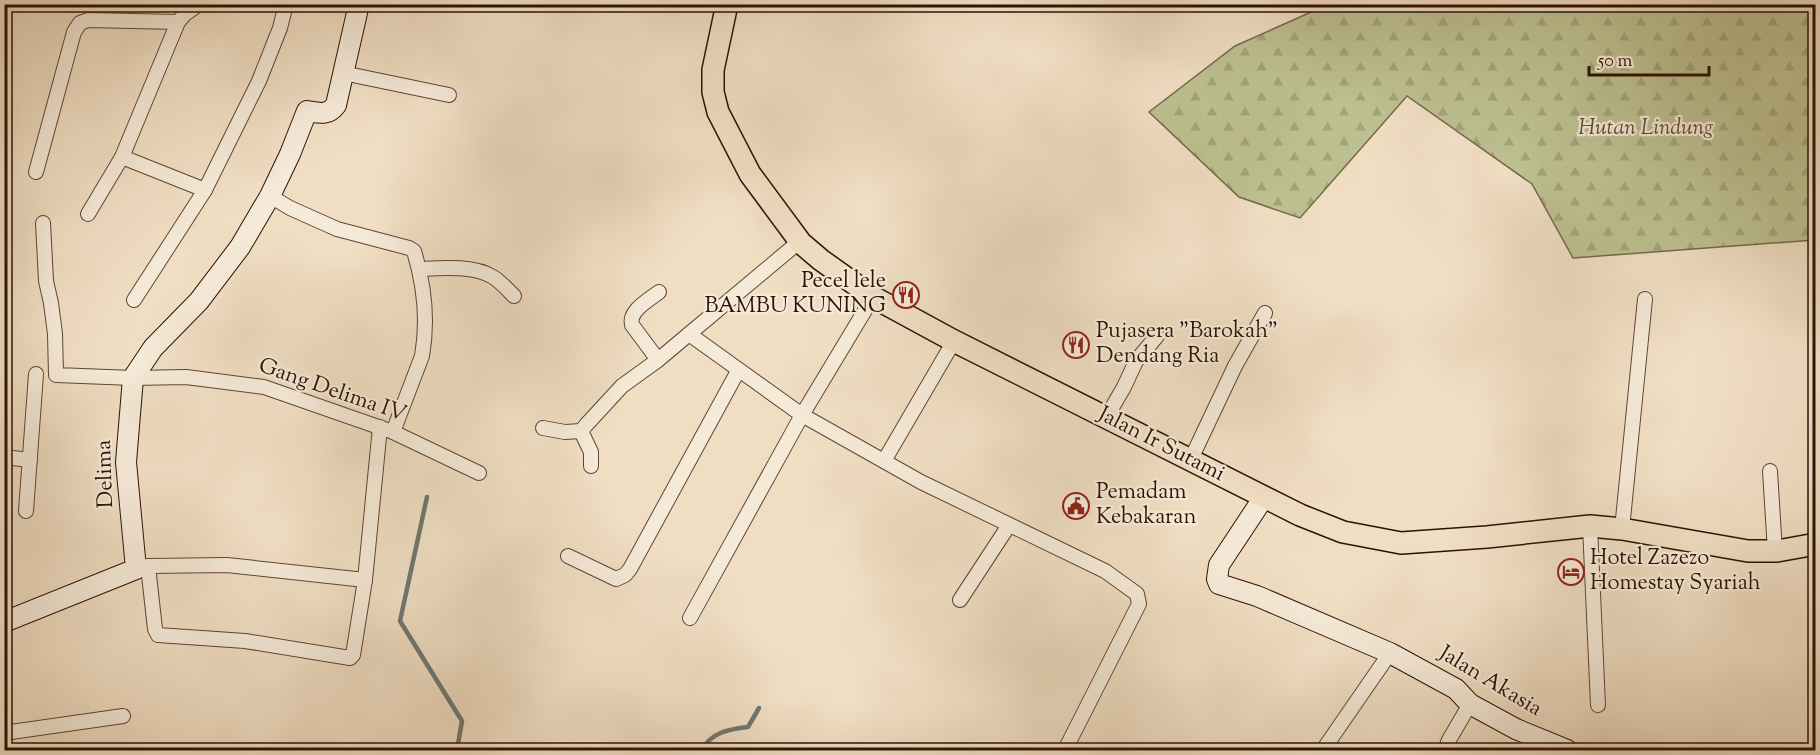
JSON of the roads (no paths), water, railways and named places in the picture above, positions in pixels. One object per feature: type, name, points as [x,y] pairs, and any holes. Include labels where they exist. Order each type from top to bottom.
[{"type":"main road","name":"Jalan Ir Sutami","points":[[727,4],[713,70],[713,92],[718,112],[750,174],[800,241],[821,260],[873,297],[954,341],[1306,518],[1343,531],[1401,543],[1590,526],[1622,529],[1730,548],[1775,551],[1815,544]]},
{"type":"street","points":[[88,214],[122,157],[178,22],[199,4]]},
{"type":"street","points":[[134,300],[206,190],[259,81],[280,28],[286,4]]},
{"type":"street","points":[[133,378],[153,348],[199,301],[240,248],[270,196],[290,154],[306,111],[323,114],[331,112],[336,105],[359,4]]},
{"type":"street","points":[[36,172],[74,32],[80,23],[88,20],[178,22]]},
{"type":"street","points":[[343,73],[449,95]]},
{"type":"street","points":[[122,157],[206,190]]},
{"type":"street","points":[[142,568],[158,634],[245,641],[347,658],[353,655],[387,430],[422,356],[424,347],[424,312],[419,269],[414,251],[409,248],[337,229],[290,208],[270,196]]},
{"type":"street","name":"Gang Delima IV","points":[[44,222],[46,281],[55,334],[56,375],[133,378],[186,376],[256,386],[387,430],[479,473]]},
{"type":"street","points":[[543,428],[565,432],[581,431],[622,386],[658,360],[800,241]]},
{"type":"street","points":[[419,269],[455,269],[486,274],[514,296]]},
{"type":"street","points":[[658,360],[631,320],[632,315],[659,292]]},
{"type":"street","points":[[690,618],[802,416],[873,297]]},
{"type":"street","points":[[1622,529],[1645,299]]},
{"type":"street","points":[[1191,459],[1235,366],[1265,313]]},
{"type":"street","points":[[689,334],[802,416],[921,482],[1105,571],[1137,594],[1140,598],[1139,604],[1065,750]]},
{"type":"street","points":[[1106,417],[1136,361],[1157,336]]},
{"type":"street","points":[[884,461],[954,341]]},
{"type":"street","points":[[568,556],[616,579],[625,575],[738,371]]},
{"type":"street","points":[[26,511],[36,374]]},
{"type":"street","name":"Delima","points":[[133,378],[126,462],[142,568]]},
{"type":"street","points":[[581,431],[591,452],[591,466]]},
{"type":"street","points":[[4,457],[30,460]]},
{"type":"street","points":[[1770,471],[1775,551]]},
{"type":"street","name":"Jalan Akasia","points":[[1264,497],[1219,565],[1217,579],[1219,584],[1257,596],[1390,652],[1456,689],[1470,704],[1516,729],[1567,750]]},
{"type":"street","points":[[960,600],[1009,525]]},
{"type":"street","points":[[1590,526],[1598,705]]},
{"type":"street","points":[[4,622],[142,568],[227,565],[365,580]]},
{"type":"street","points":[[1323,750],[1390,652]]},
{"type":"street","points":[[1445,750],[1470,704]]},
{"type":"street","points":[[4,733],[123,716]]},
{"type":"waterway","points":[[427,497],[400,621],[462,721],[457,750]]},
{"type":"waterway","points":[[702,750],[716,735],[728,730],[748,727],[759,708]]},
{"type":"place","name":"Pecel lele BAMBU KUNING","points":[[906,295]]},
{"type":"place","name":"Pujasera \"Barokah\" Dendang Ria","points":[[1076,345]]},
{"type":"place","name":"Pemadam Kebakaran","points":[[1076,506]]},
{"type":"place","name":"Hotel Zazezo Homestay Syariah","points":[[1571,572]]},
{"type":"park label","name":"Hutan Lindung","points":[[1646,129]]}]
